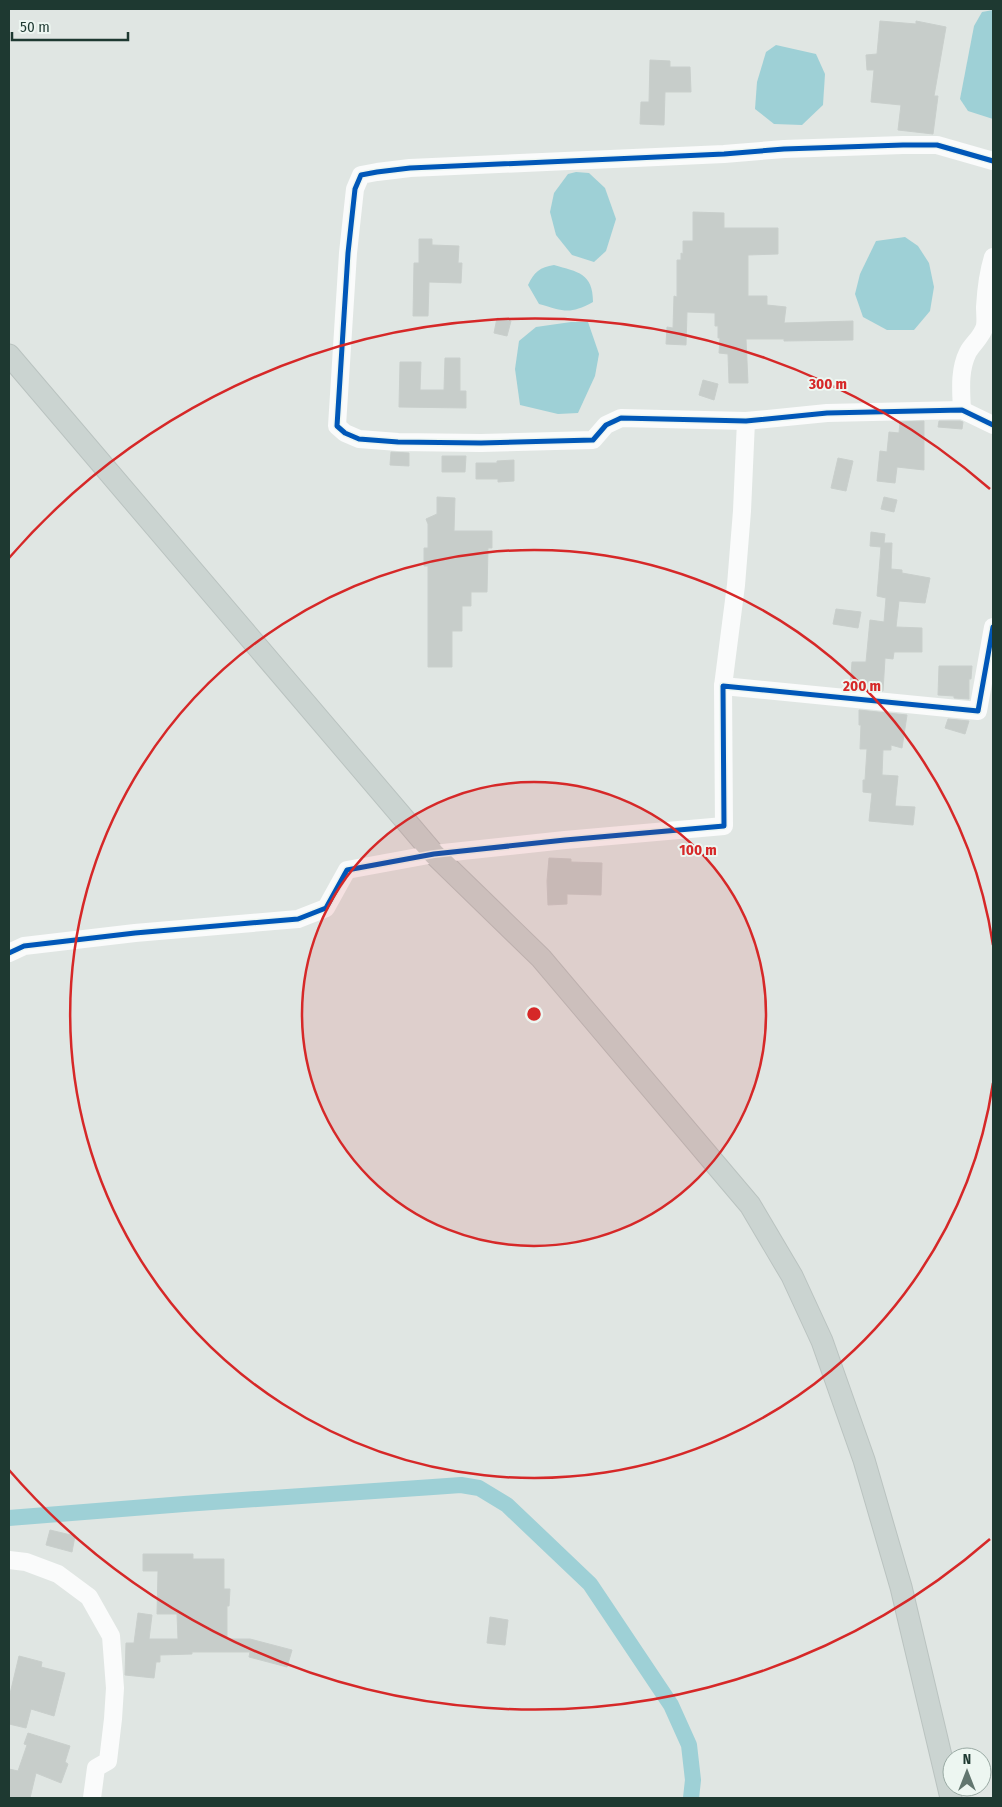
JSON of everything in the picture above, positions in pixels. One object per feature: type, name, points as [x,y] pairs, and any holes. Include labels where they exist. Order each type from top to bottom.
[{"type":"main road","points":[[9,355],[434,854],[541,958],[750,1205],[792,1276],[822,1341],[864,1460],[901,1587],[951,1798]]},
{"type":"street","points":[[993,161],[937,145],[903,145],[784,149],[724,154],[410,168],[361,176],[355,189],[342,335],[337,426],[345,433],[359,439],[398,442],[481,443],[593,440],[606,425],[621,418],[746,421],[827,413],[962,410],[993,424]]},
{"type":"street","points":[[962,410],[960,386],[963,368],[969,352],[979,339],[985,325],[985,307],[993,257]]},
{"type":"street","points":[[9,953],[24,946],[135,933],[298,919],[326,908],[347,870],[434,854],[724,826],[723,686],[738,566],[746,421]]},
{"type":"street","points":[[723,686],[978,711],[993,627]]},
{"type":"street","points":[[9,1560],[26,1562],[58,1574],[81,1591],[89,1597],[111,1636],[115,1688],[112,1728],[108,1761],[96,1768],[92,1798]]},
{"type":"water","points":[[993,10],[993,119],[968,111],[960,99],[974,26],[982,12]]},
{"type":"water","points":[[776,45],[816,54],[825,74],[823,105],[802,125],[774,124],[755,109],[757,82],[766,52]]},
{"type":"water","points":[[576,172],[589,173],[605,188],[616,219],[606,251],[594,262],[572,255],[556,235],[550,212],[554,193],[568,174]]},
{"type":"water","points":[[905,237],[918,246],[929,263],[934,287],[930,311],[914,330],[887,330],[863,317],[855,294],[860,274],[876,241]]},
{"type":"water","points":[[554,265],[577,272],[587,279],[592,292],[593,302],[572,310],[539,304],[528,285],[538,271]]},
{"type":"water","points":[[571,322],[588,322],[599,354],[595,376],[578,413],[558,414],[520,405],[515,369],[519,341],[536,327]]},
{"type":"building","points":[[880,21],[916,24],[916,21],[946,27],[934,96],[938,96],[933,134],[898,130],[901,105],[871,102],[874,70],[867,70],[866,55],[877,54]]},
{"type":"building","points":[[650,60],[670,61],[670,67],[690,67],[691,92],[665,92],[664,125],[640,124],[641,102],[649,102]]},
{"type":"building","points":[[693,212],[724,213],[724,228],[778,228],[778,254],[748,255],[748,296],[767,296],[767,305],[786,307],[784,323],[853,321],[853,340],[784,341],[784,339],[746,339],[748,383],[729,383],[728,354],[719,353],[720,338],[718,338],[718,326],[715,326],[715,313],[687,312],[686,345],[666,344],[667,327],[673,328],[674,296],[677,297],[677,260],[681,260],[681,253],[683,254],[683,241],[693,241]]},
{"type":"building","points":[[419,239],[432,239],[432,245],[459,246],[458,263],[462,263],[461,283],[429,282],[428,316],[413,316],[414,263],[419,263]]},
{"type":"building","points":[[497,318],[511,321],[507,336],[494,333]]},
{"type":"building","points":[[445,358],[460,358],[460,391],[466,391],[466,408],[399,407],[400,362],[421,362],[420,390],[444,390]]},
{"type":"building","points":[[703,380],[718,384],[714,400],[699,395]]},
{"type":"building","points":[[924,421],[924,470],[897,467],[895,483],[877,481],[880,451],[887,452],[889,432],[899,433],[900,422]]},
{"type":"building","points":[[939,421],[963,422],[962,429],[938,427]]},
{"type":"building","points":[[391,452],[409,453],[409,466],[390,465]]},
{"type":"building","points":[[442,456],[466,456],[465,472],[442,472]]},
{"type":"building","points":[[838,458],[853,461],[846,491],[831,488]]},
{"type":"building","points":[[514,460],[514,481],[498,482],[498,479],[476,479],[476,463],[497,463],[497,461]]},
{"type":"building","points":[[437,497],[455,498],[454,531],[492,531],[492,548],[488,548],[487,592],[471,592],[471,606],[462,606],[462,631],[452,631],[452,667],[428,667],[428,566],[424,566],[424,548],[428,548],[428,524],[426,519],[437,514]]},
{"type":"building","points":[[884,497],[897,500],[894,512],[881,509]]},
{"type":"building","points":[[871,532],[885,534],[884,543],[892,543],[891,569],[930,578],[925,603],[899,601],[896,627],[922,628],[922,652],[894,652],[893,659],[885,658],[883,691],[850,688],[852,662],[866,662],[870,620],[884,622],[886,598],[877,596],[881,547],[870,546]]},
{"type":"building","points":[[836,609],[861,612],[858,628],[833,624]]},
{"type":"building","points":[[939,666],[972,666],[971,679],[969,679],[969,699],[938,695]]},
{"type":"building","points":[[859,710],[907,715],[902,748],[891,745],[891,750],[883,750],[882,775],[898,776],[895,806],[915,807],[913,825],[869,821],[872,793],[863,792],[867,749],[860,749],[861,725],[859,725]]},
{"type":"building","points":[[948,719],[969,721],[965,734],[945,728]]},
{"type":"building","points":[[549,858],[571,859],[571,862],[602,863],[601,895],[567,894],[567,904],[548,905],[547,881]]},
{"type":"building","points":[[50,1530],[75,1536],[72,1552],[46,1545]]},
{"type":"building","points":[[143,1554],[193,1554],[193,1559],[224,1559],[224,1589],[230,1589],[229,1606],[227,1606],[227,1639],[250,1639],[292,1650],[287,1667],[249,1657],[250,1652],[192,1652],[192,1654],[160,1655],[160,1662],[156,1662],[154,1678],[125,1675],[126,1643],[134,1643],[138,1613],[152,1615],[149,1639],[178,1639],[177,1614],[157,1614],[158,1571],[143,1571]]},
{"type":"building","points":[[490,1617],[508,1620],[505,1645],[487,1643]]},
{"type":"building","points":[[19,1656],[42,1662],[41,1667],[65,1673],[54,1716],[31,1709],[26,1728],[9,1724],[9,1698]]},
{"type":"building","points":[[28,1733],[70,1746],[65,1762],[68,1764],[61,1783],[36,1773],[30,1798],[9,1798],[9,1769],[18,1771],[27,1745],[24,1744]]},
{"type":"waterway","points":[[9,1518],[461,1485],[479,1488],[507,1505],[590,1584],[671,1705],[689,1745],[693,1780],[691,1798]]},
{"type":"cycle path","points":[[993,161],[937,145],[903,145],[784,149],[724,154],[410,168],[361,175],[355,189],[348,253],[337,426],[345,433],[359,439],[398,442],[481,443],[593,440],[606,425],[621,418],[746,421],[827,413],[962,410],[993,425]]},
{"type":"cycle path","points":[[9,953],[24,946],[135,933],[298,919],[326,908],[347,870],[434,854],[724,826],[723,686],[978,711],[993,627]]}]
